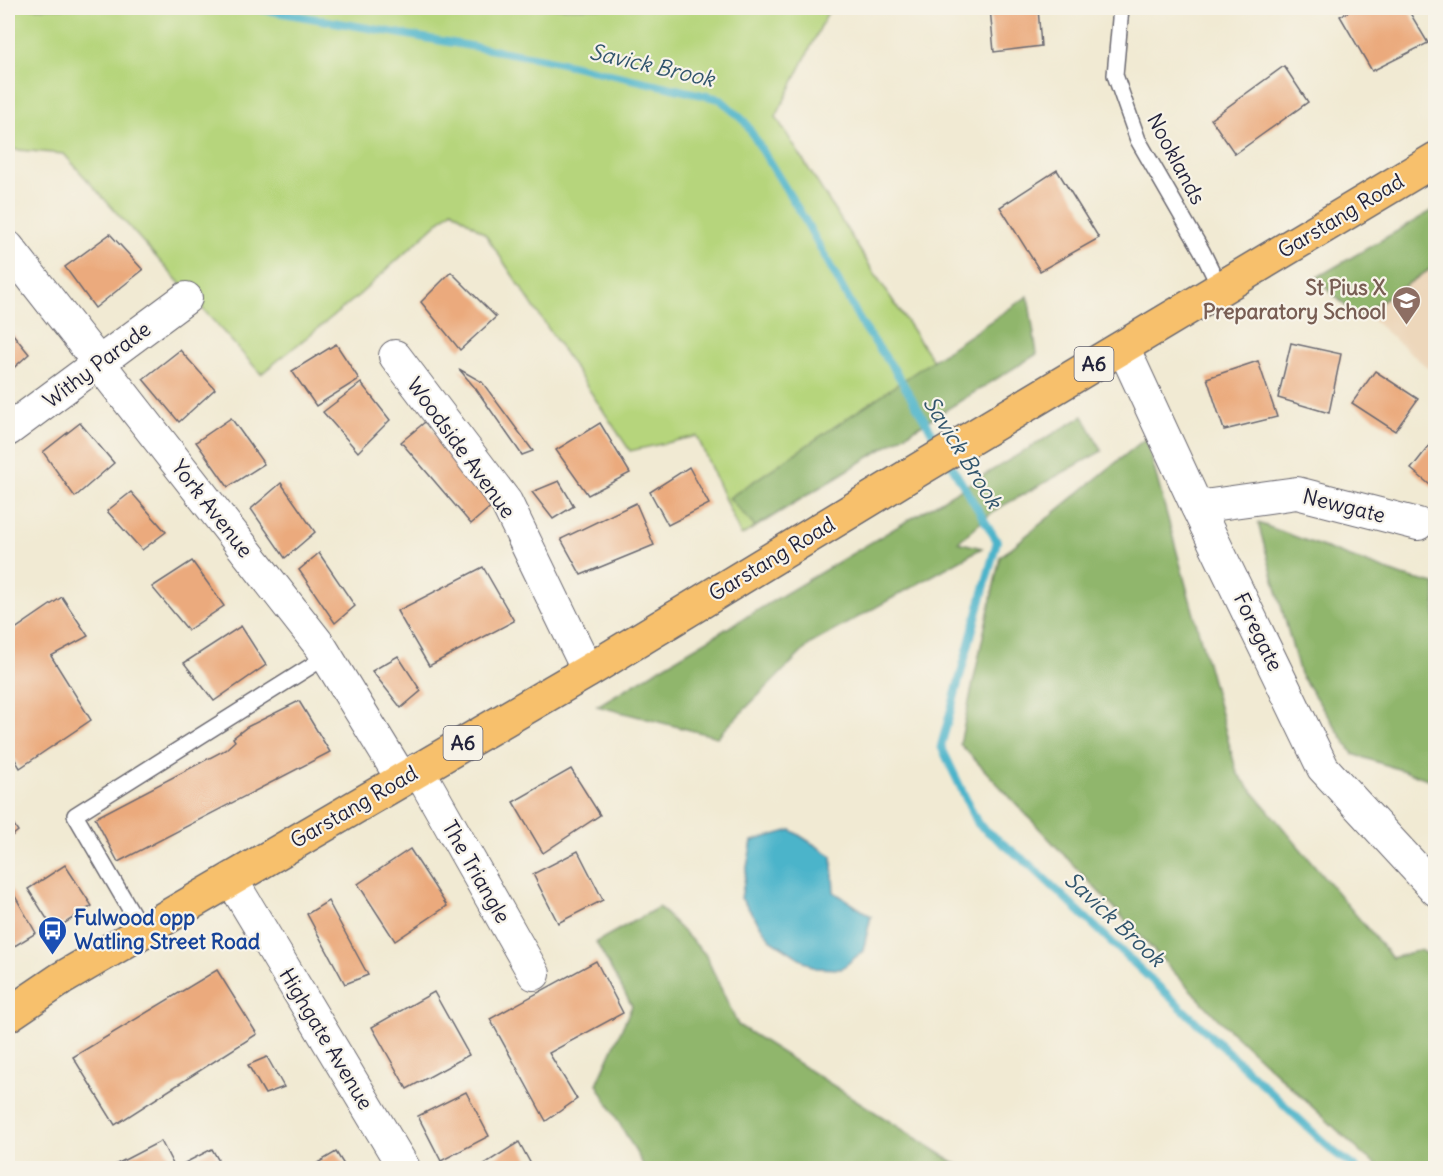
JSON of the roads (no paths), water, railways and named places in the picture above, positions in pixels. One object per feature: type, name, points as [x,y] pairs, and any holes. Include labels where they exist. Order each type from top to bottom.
[{"type":"highway","name":"Garstang Road","points":[[8,1015],[61,979],[142,930],[588,671],[1436,159]]},
{"type":"street","name":"York Avenue","points":[[8,247],[327,656],[410,774]]},
{"type":"street","name":"Withy Parade","points":[[8,430],[186,298]]},
{"type":"street","name":"Foregate","points":[[1123,346],[1197,507],[1323,768],[1436,890]]},
{"type":"street","name":"Woodside Avenue","points":[[394,356],[506,502],[588,671]]},
{"type":"street","name":"Newgate","points":[[1197,507],[1297,493],[1418,524]]},
{"type":"street","name":"The Triangle","points":[[410,774],[534,974]]},
{"type":"street","name":"Highgate Avenue","points":[[231,879],[404,1168]]},
{"type":"lane","name":"Nooklands","points":[[1121,8],[1116,75],[1138,140],[1202,251],[1220,288]]},
{"type":"lane","points":[[142,930],[75,815],[327,656]]},
{"type":"water","points":[[791,830],[832,856],[834,892],[871,916],[863,951],[841,969],[815,968],[770,939],[741,898],[752,841]]},
{"type":"waterway","name":"Savick Brook","points":[[254,8],[544,59],[720,99],[745,122],[805,220],[862,324],[896,372],[942,449]]},
{"type":"waterway","name":"Savick Brook","points":[[948,460],[997,541],[941,746],[978,824],[1030,865],[1334,1152],[1356,1168]]},
{"type":"place","name":"St Pius X Preparatory School","points":[[1407,326]]},
{"type":"place","name":"Fulwood opp Watling Street Road","points":[[53,956]]}]
